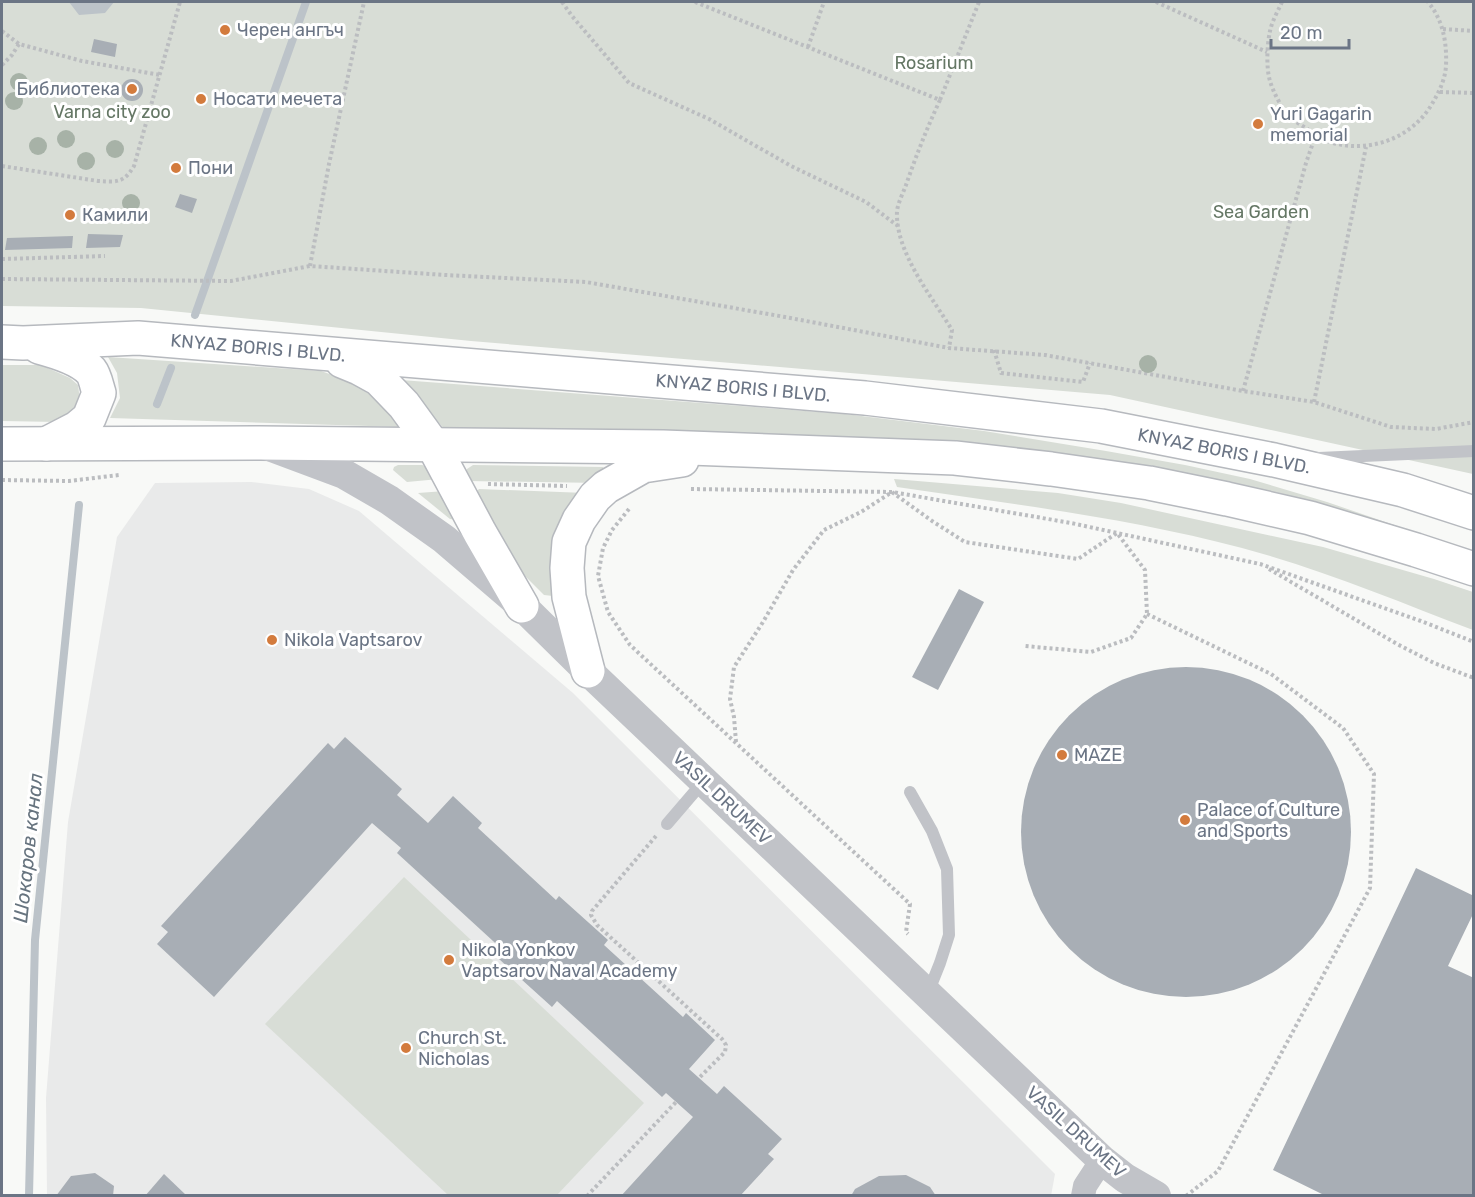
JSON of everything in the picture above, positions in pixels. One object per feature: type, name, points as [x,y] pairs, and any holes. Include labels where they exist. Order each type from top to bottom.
[{"type":"main road","name":"KNYAZ BORIS I BLVD.","points":[[12,343],[138,338],[866,398],[1101,426],[1274,460],[1403,490],[1473,513]]},
{"type":"main road","points":[[12,343],[55,351],[77,361],[91,372],[99,393],[89,418],[77,428],[45,445]]},
{"type":"main road","points":[[326,354],[379,379],[404,405],[433,445],[522,606]]},
{"type":"main road","points":[[2,444],[260,443],[663,447],[955,458],[1149,483],[1227,499],[1310,518],[1473,569]]},
{"type":"main road","points":[[588,671],[569,597],[567,568],[569,542],[579,520],[595,497],[606,487],[643,466],[751,449]]},
{"type":"street","name":"VASIL DRUMEV","points":[[260,443],[344,474],[389,500],[444,539],[522,606],[1102,1160],[1125,1178],[1156,1196]]},
{"type":"street","points":[[1083,1196],[1085,1186],[1102,1160]]},
{"type":"lane","points":[[1274,460],[1473,451]]},
{"type":"lane","points":[[667,824],[704,781]]},
{"type":"lane","points":[[910,792],[932,831],[947,869],[949,935],[928,994]]},
{"type":"path","points":[[2,166],[98,182],[115,182],[128,176],[134,166],[180,2]]},
{"type":"path","points":[[310,267],[329,164],[364,2]]},
{"type":"path","points":[[562,2],[629,83],[709,118],[791,166],[866,202],[898,226]]},
{"type":"path","points":[[695,2],[940,100]]},
{"type":"path","points":[[808,47],[824,2]]},
{"type":"path","points":[[949,348],[952,330],[913,268],[902,242],[897,210],[920,144],[979,2]]},
{"type":"path","points":[[1156,2],[1267,52]]},
{"type":"path","points":[[1282,2],[1270,30],[1267,52],[1269,79],[1278,100],[1291,118],[1332,143],[1366,147],[1407,132],[1426,114],[1440,92],[1446,71],[1447,50],[1443,28],[1428,2]]},
{"type":"path","points":[[1443,28],[1473,31]]},
{"type":"path","points":[[2,31],[19,44],[82,61],[160,75]]},
{"type":"path","points":[[2,65],[19,44]]},
{"type":"path","points":[[1440,92],[1473,93]]},
{"type":"path","points":[[1243,391],[1316,134]]},
{"type":"path","points":[[1314,402],[1366,147]]},
{"type":"path","points":[[2,259],[105,256]]},
{"type":"path","points":[[2,279],[231,281],[310,267],[586,282],[949,348],[1045,355],[1314,402],[1391,427],[1437,429],[1473,422]]},
{"type":"path","points":[[994,350],[1001,374],[1083,382],[1090,363]]},
{"type":"path","points":[[2,480],[69,481],[123,475]]},
{"type":"path","points":[[454,483],[606,487]]},
{"type":"path","points":[[680,489],[892,492],[1031,515],[1260,564],[1421,621],[1473,642]]},
{"type":"path","points":[[892,492],[965,542],[1078,560],[1117,533]]},
{"type":"path","points":[[736,742],[730,699],[734,667],[793,570],[824,530],[861,512],[892,492]]},
{"type":"path","points":[[631,507],[612,530],[603,548],[598,576],[608,612],[630,645],[910,904],[906,932],[940,963]]},
{"type":"path","points":[[1025,646],[1091,652],[1131,638],[1147,614],[1145,570],[1117,533]]},
{"type":"path","points":[[1260,564],[1397,644],[1434,663],[1473,678]]},
{"type":"path","points":[[1147,614],[1271,674],[1342,728],[1374,774],[1370,888],[1218,1171],[1186,1196]]},
{"type":"path","points":[[667,824],[591,915],[597,925],[726,1045],[724,1052],[699,1078]]},
{"type":"path","points":[[587,1196],[676,1102]]},
{"type":"shaded area","points":[[69,2],[114,2],[105,13],[79,15]]},
{"type":"shaded area","name":"Nikola Yonkov Vaptsarov Naval Academy","points":[[251,482],[309,489],[359,511],[573,693],[1055,1174],[1051,1196],[47,1196],[46,1098],[68,822],[117,537],[155,483]]},
{"type":"green space","name":"Sea Garden","points":[[2,2],[1473,2],[1473,474],[1110,395],[471,341],[141,308],[2,306]]},
{"type":"green space","points":[[108,357],[321,371],[349,381],[374,397],[402,427],[110,418],[120,398],[117,373]]},
{"type":"green space","points":[[2,365],[41,365],[70,378],[78,385],[80,400],[72,412],[58,422],[2,421]]},
{"type":"green space","points":[[401,380],[845,414],[984,431],[1185,465],[1250,479],[1327,502],[1473,552],[1248,497],[446,431]]},
{"type":"green space","points":[[398,465],[429,467],[439,479],[407,482],[393,470]]},
{"type":"green space","points":[[473,465],[603,467],[606,472],[600,483],[468,481],[464,474]]},
{"type":"green space","points":[[894,479],[1058,493],[1121,503],[1323,547],[1473,592],[1473,630],[1330,576],[1242,548],[1114,520],[897,487]]},
{"type":"green space","points":[[479,489],[586,493],[553,596],[544,595],[519,570],[473,495]]},
{"type":"green space","points":[[445,491],[458,520],[450,519],[418,493]]},
{"type":"green space","points":[[404,877],[644,1103],[557,1195],[448,1195],[265,1024]]},
{"type":"building","points":[[94,39],[117,44],[115,57],[91,52]]},
{"type":"building","name":"Библиотека","points":[[132,79],[140,82],[143,90],[140,98],[132,101],[124,98],[121,90],[124,82]]},
{"type":"building","points":[[180,194],[197,199],[192,213],[175,207]]},
{"type":"building","points":[[88,234],[123,235],[120,247],[86,248]]},
{"type":"building","points":[[73,236],[72,248],[5,250],[7,238]]},
{"type":"building","points":[[959,589],[984,602],[938,690],[912,677]]},
{"type":"building","name":"Palace of Culture and Sports","points":[[1186,667],[1218,670],[1264,686],[1303,715],[1332,754],[1348,800],[1351,832],[1348,864],[1332,910],[1303,949],[1264,978],[1218,994],[1186,997],[1154,994],[1108,978],[1069,949],[1040,910],[1024,864],[1021,832],[1024,800],[1040,754],[1069,715],[1108,686],[1154,670]]},
{"type":"building","points":[[345,737],[402,789],[397,795],[428,823],[453,796],[482,823],[478,828],[556,900],[559,896],[608,940],[604,945],[683,1017],[686,1013],[715,1040],[689,1069],[717,1094],[724,1086],[782,1139],[768,1154],[774,1159],[740,1196],[621,1196],[693,1117],[666,1093],[662,1097],[557,1001],[552,1007],[499,959],[505,952],[397,853],[401,848],[372,823],[214,997],[157,944],[168,932],[161,926],[328,743],[334,749]]},
{"type":"building","points":[[1416,868],[1474,896],[1474,912],[1448,966],[1474,978],[1474,1025],[1472,1028],[1474,1028],[1474,1196],[1326,1196],[1273,1170]]},
{"type":"building","points":[[95,1173],[114,1186],[113,1196],[56,1196],[71,1176]]},
{"type":"building","points":[[164,1174],[187,1196],[145,1196]]},
{"type":"building","points":[[906,1175],[930,1187],[936,1196],[851,1196],[855,1189],[879,1176]]},
{"type":"waterway","name":"Шокаров канал","points":[[195,315],[306,2]]},
{"type":"waterway","name":"Шокаров канал","points":[[157,404],[171,368]]},
{"type":"waterway","name":"Шокаров канал","points":[[29,1196],[35,940],[79,505]]},
{"type":"place","name":"Черен ангъч","points":[[225,30]]},
{"type":"place","name":"Библиотека","points":[[132,89]]},
{"type":"place","name":"Носати мечета","points":[[201,99]]},
{"type":"place","name":"Yuri Gagarin memorial","points":[[1258,124]]},
{"type":"place","name":"Пони","points":[[176,168]]},
{"type":"place","name":"Камили","points":[[70,215]]},
{"type":"place","name":"Nikola Vaptsarov","points":[[272,640]]},
{"type":"place","name":"MAZE","points":[[1062,755]]},
{"type":"place","name":"Palace of Culture and Sports","points":[[1185,820]]},
{"type":"place","name":"Nikola Yonkov Vaptsarov Naval Academy","points":[[449,960]]},
{"type":"place","name":"Church St. Nicholas","points":[[406,1048]]},
{"type":"park label","name":"Rosarium","points":[[934,63]]},
{"type":"park label","name":"Varna city zoo","points":[[112,112]]}]
